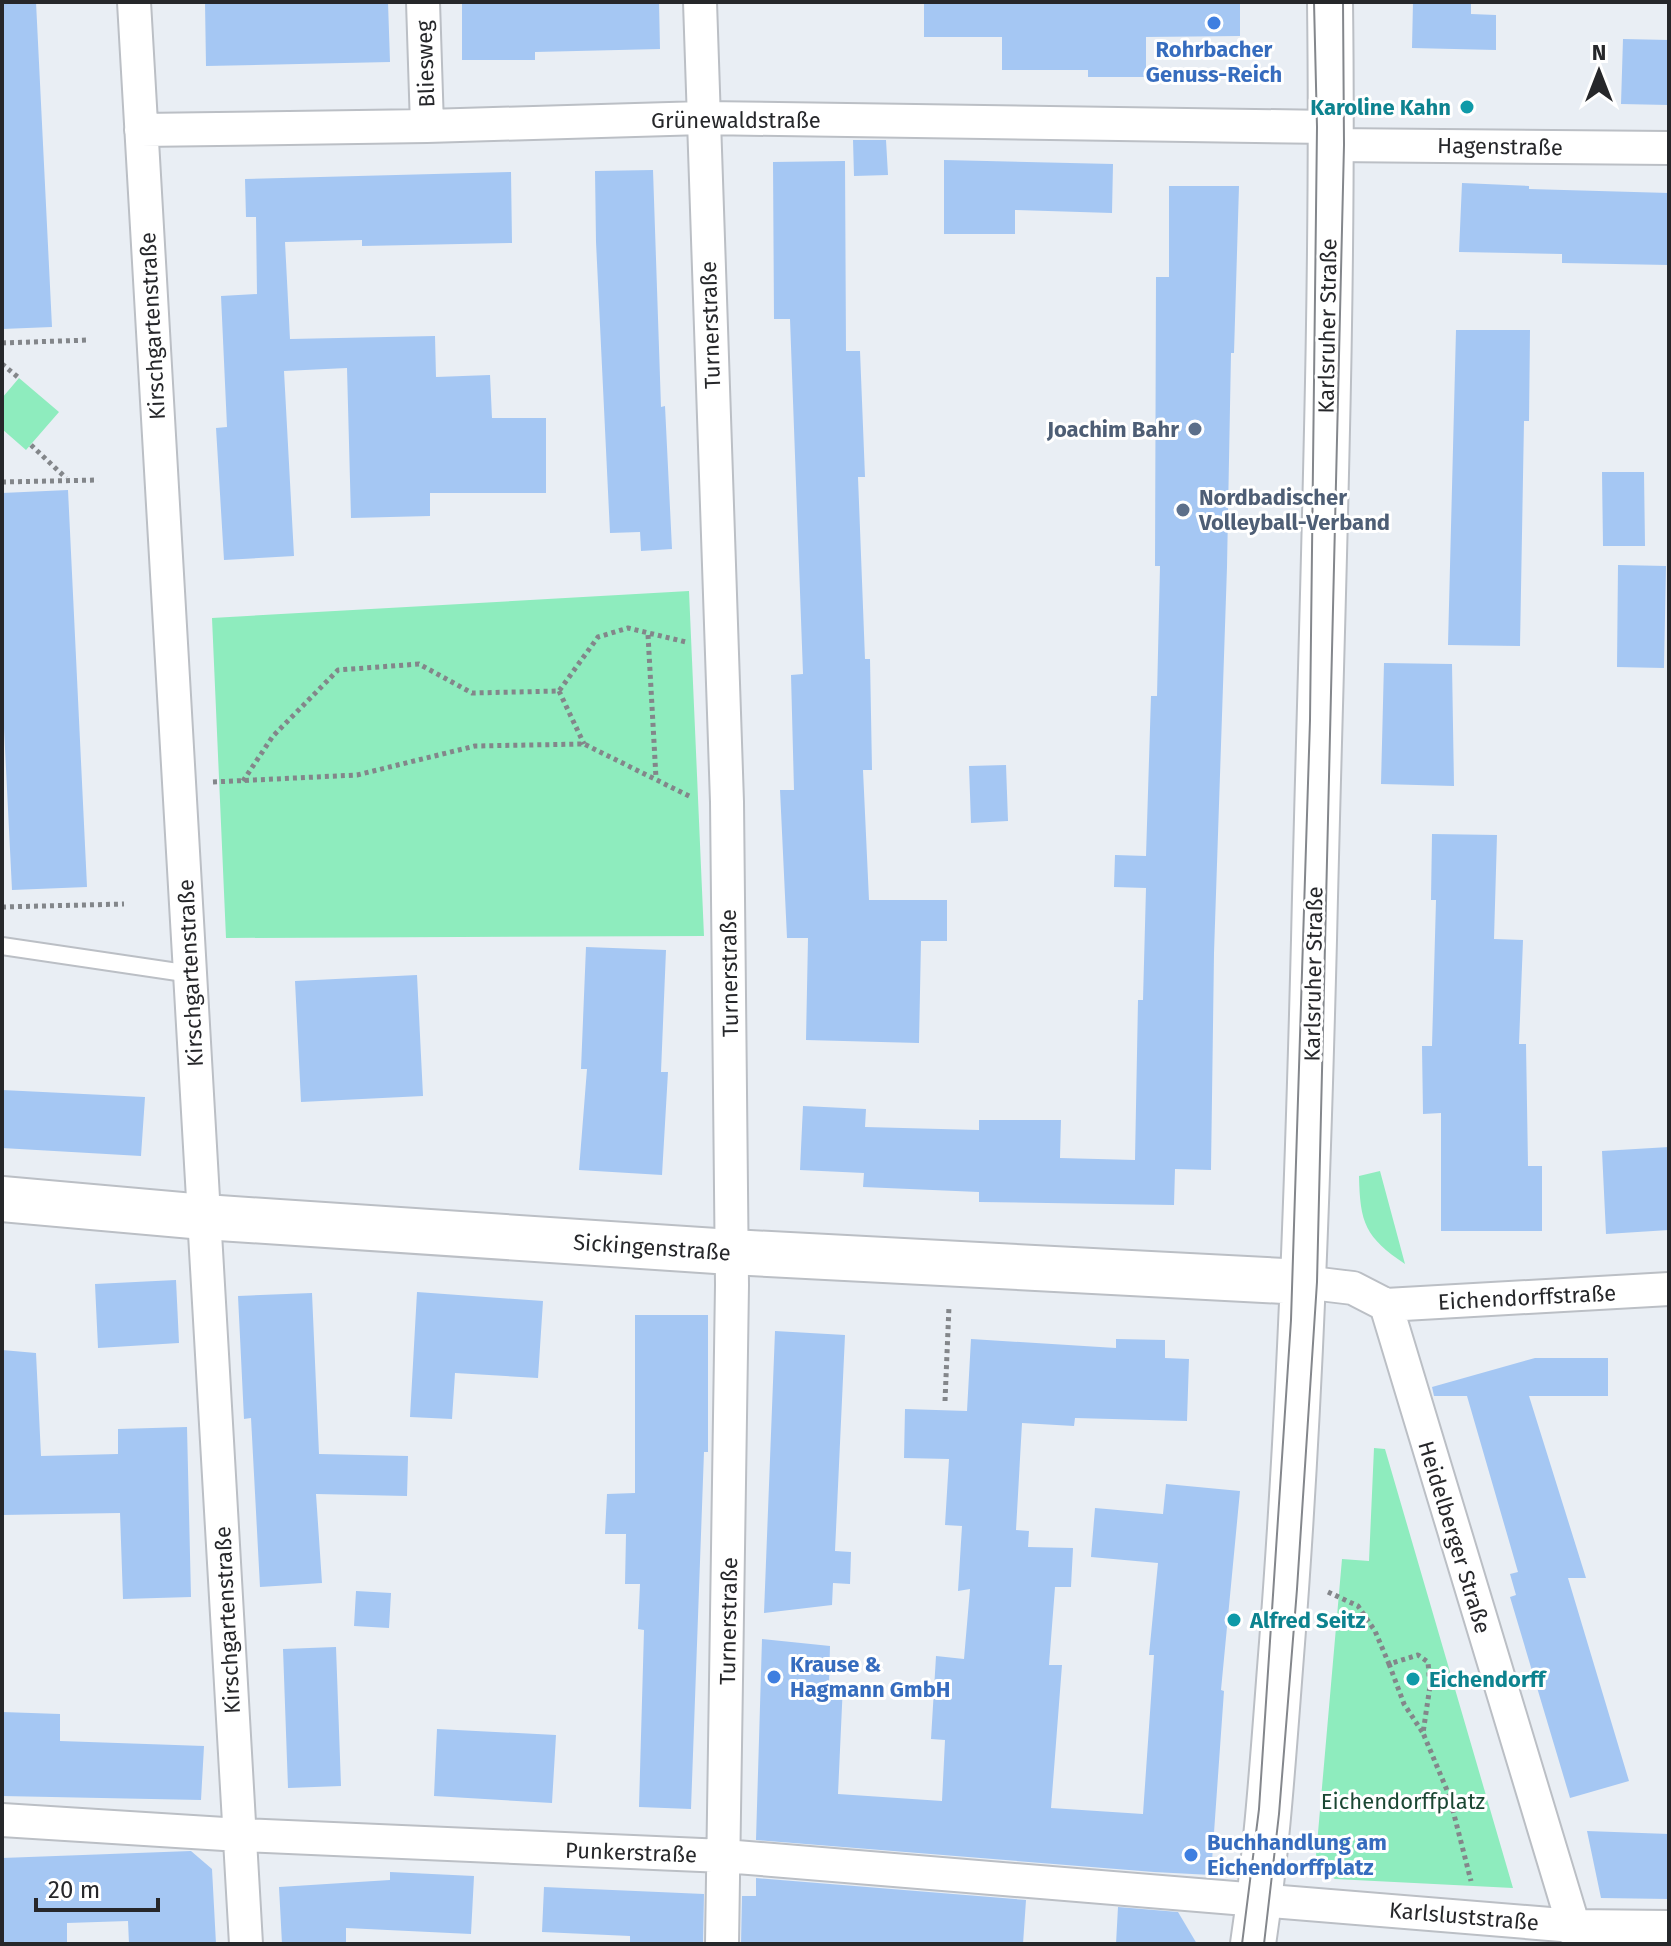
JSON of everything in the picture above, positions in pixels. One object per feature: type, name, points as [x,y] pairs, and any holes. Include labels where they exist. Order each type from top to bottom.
[{"type":"main road","name":"Karlsruher Straße","points":[[1253,1944],[1260,1901],[1286,1589],[1303,1282],[1313,981],[1331,136],[1330,2]]},
{"type":"main road","name":"Sickingenstraße","points":[[2,1199],[204,1217],[731,1252],[1303,1282]]},
{"type":"street","name":"Kirschgartenstraße","points":[[134,2],[246,1944]]},
{"type":"street","name":"Bliesweg","points":[[423,2],[427,126]]},
{"type":"street","name":"Turnerstraße","points":[[700,2],[727,802],[731,1252],[722,1944]]},
{"type":"street","name":"Grünewaldstraße","points":[[141,130],[703,118],[1331,136]]},
{"type":"street","name":"Hagenstraße","points":[[1331,136],[1669,148]]},
{"type":"street","points":[[1303,1282],[1353,1288],[1386,1305]]},
{"type":"street","name":"Eichendorffstraße","points":[[1386,1305],[1669,1289]]},
{"type":"street","name":"Heidelberger Straße","points":[[1386,1305],[1576,1935]]},
{"type":"street","name":"Punkerstraße","points":[[2,1820],[240,1835],[724,1856],[1260,1901]]},
{"type":"street","name":"Karlsluststraße","points":[[1260,1901],[1480,1917],[1576,1935],[1669,1927]]},
{"type":"lane","points":[[2,946],[191,974]]},
{"type":"path","points":[[2,343],[89,340]]},
{"type":"path","points":[[2,364],[19,378]]},
{"type":"path","points":[[31,445],[67,479]]},
{"type":"path","points":[[2,482],[98,480]]},
{"type":"path","points":[[559,691],[598,637],[628,628],[691,643]]},
{"type":"path","points":[[648,635],[656,779]]},
{"type":"path","points":[[243,781],[273,736],[338,670],[419,664],[472,693],[559,691]]},
{"type":"path","points":[[559,691],[584,744]]},
{"type":"path","points":[[179,784],[357,775],[475,746],[584,744],[698,801],[727,802]]},
{"type":"path","points":[[2,907],[124,904]]},
{"type":"path","points":[[945,1401],[949,1296]]},
{"type":"path","points":[[1286,1589],[1327,1591],[1358,1606],[1375,1631],[1404,1704],[1423,1733],[1449,1795],[1480,1917]]},
{"type":"path","points":[[1389,1664],[1418,1655],[1428,1662],[1430,1686],[1423,1733]]},
{"type":"path","points":[[1430,1686],[1494,1669]]},
{"type":"green space","points":[[19,378],[59,412],[26,450],[2,429],[2,398]]},
{"type":"green space","points":[[689,591],[704,936],[226,938],[212,618]]},
{"type":"green space","points":[[1380,1171],[1405,1264],[1373,1237],[1363,1217],[1359,1176]]},
{"type":"green space","name":"Eichendorffplatz","points":[[1374,1448],[1385,1449],[1513,1888],[1335,1879],[1315,1867],[1342,1559],[1369,1561]]},
{"type":"building","points":[[2,2],[36,2],[52,327],[2,329]]},
{"type":"building","points":[[205,2],[388,2],[390,62],[206,66]]},
{"type":"building","points":[[462,2],[659,2],[660,49],[535,52],[535,60],[462,60]]},
{"type":"building","points":[[924,2],[1240,2],[1240,36],[1146,37],[1146,77],[1088,77],[1088,70],[1002,70],[1002,37],[924,37]]},
{"type":"building","points":[[1413,2],[1471,2],[1471,14],[1496,15],[1496,50],[1412,48]]},
{"type":"building","points":[[1623,39],[1669,40],[1669,105],[1621,104]]},
{"type":"building","points":[[853,140],[886,140],[888,175],[854,176]]},
{"type":"building","points":[[944,160],[1113,164],[1112,213],[1015,210],[1015,234],[944,234]]},
{"type":"building","points":[[845,161],[846,351],[860,351],[865,477],[858,477],[865,659],[870,659],[872,770],[863,770],[869,900],[947,900],[947,941],[921,941],[919,1043],[806,1040],[808,938],[787,938],[780,790],[794,790],[791,675],[803,674],[790,319],[774,319],[773,162]]},
{"type":"building","points":[[653,170],[661,407],[665,406],[672,549],[641,551],[640,532],[610,533],[595,171]]},
{"type":"building","points":[[511,172],[512,243],[362,246],[362,240],[285,242],[290,339],[435,336],[436,377],[490,375],[492,418],[546,418],[546,493],[430,493],[430,516],[351,518],[347,368],[284,371],[294,556],[224,560],[216,428],[227,427],[221,296],[257,294],[256,217],[246,217],[245,179]]},
{"type":"building","points":[[1462,183],[1529,186],[1529,189],[1669,193],[1669,265],[1562,263],[1562,254],[1459,252]]},
{"type":"building","points":[[1169,186],[1239,186],[1234,353],[1231,353],[1211,1170],[1175,1169],[1174,1205],[979,1202],[979,1192],[863,1187],[864,1173],[800,1170],[803,1106],[866,1109],[865,1127],[979,1130],[979,1120],[1061,1120],[1060,1158],[1135,1160],[1138,1000],[1143,1000],[1146,888],[1114,887],[1115,855],[1146,856],[1151,696],[1157,696],[1160,566],[1155,566],[1156,277],[1169,277]]},
{"type":"building","points":[[1456,330],[1530,330],[1529,421],[1524,421],[1520,646],[1448,645]]},
{"type":"building","points":[[1602,472],[1644,472],[1645,546],[1603,546]]},
{"type":"building","points":[[68,490],[87,887],[12,890],[2,688],[2,493]]},
{"type":"building","points":[[1618,565],[1666,566],[1664,668],[1617,667]]},
{"type":"building","points":[[1384,663],[1452,664],[1454,786],[1381,784]]},
{"type":"building","points":[[1006,765],[1008,821],[971,823],[969,766]]},
{"type":"building","points":[[1432,834],[1497,835],[1494,939],[1523,940],[1519,1044],[1526,1044],[1528,1166],[1542,1166],[1542,1231],[1441,1231],[1441,1113],[1423,1114],[1422,1046],[1432,1046],[1436,900],[1431,900]]},
{"type":"building","points":[[586,947],[666,950],[661,1072],[668,1072],[662,1175],[579,1170],[587,1069],[581,1069]]},
{"type":"building","points":[[417,975],[423,1096],[301,1102],[295,981]]},
{"type":"building","points":[[2,1090],[145,1097],[141,1156],[2,1148]]},
{"type":"building","points":[[1669,1147],[1669,1230],[1606,1234],[1602,1151]]},
{"type":"building","points":[[176,1280],[179,1343],[98,1348],[95,1284]]},
{"type":"building","points":[[417,1292],[543,1301],[538,1378],[455,1373],[452,1419],[410,1417]]},
{"type":"building","points":[[312,1293],[319,1454],[408,1456],[407,1496],[316,1494],[322,1583],[260,1587],[251,1418],[244,1419],[238,1296]]},
{"type":"building","points":[[635,1315],[708,1315],[708,1452],[704,1452],[691,1809],[639,1807],[644,1630],[638,1629],[640,1584],[625,1584],[626,1534],[605,1534],[607,1494],[635,1493]]},
{"type":"building","points":[[775,1331],[845,1335],[835,1551],[851,1552],[850,1584],[833,1583],[832,1605],[764,1613]]},
{"type":"building","points":[[971,1339],[1116,1348],[1116,1339],[1165,1340],[1165,1358],[1189,1359],[1187,1421],[1075,1418],[1074,1426],[1022,1423],[1016,1530],[1029,1531],[1028,1547],[1073,1548],[1071,1587],[1055,1587],[1049,1665],[1062,1665],[1051,1808],[1143,1814],[1154,1655],[1149,1655],[1158,1563],[1091,1557],[1095,1508],[1163,1514],[1166,1484],[1240,1491],[1221,1690],[1224,1691],[1211,1875],[756,1840],[762,1639],[830,1646],[829,1684],[843,1684],[838,1794],[942,1801],[945,1740],[931,1739],[936,1656],[964,1659],[970,1589],[958,1591],[962,1526],[945,1525],[949,1459],[904,1458],[905,1409],[967,1411]]},
{"type":"building","points":[[2,1350],[36,1353],[41,1456],[118,1454],[118,1429],[187,1427],[191,1597],[123,1599],[120,1513],[2,1515]]},
{"type":"building","points":[[1535,1358],[1608,1358],[1608,1396],[1529,1396],[1586,1578],[1568,1578],[1629,1781],[1570,1798],[1510,1597],[1516,1595],[1510,1574],[1518,1572],[1467,1396],[1434,1396],[1432,1387]]},
{"type":"building","points":[[356,1591],[391,1593],[389,1628],[354,1626]]},
{"type":"building","points":[[336,1647],[341,1786],[288,1788],[283,1649]]},
{"type":"building","points":[[2,1712],[60,1714],[60,1741],[204,1746],[201,1800],[2,1796]]},
{"type":"building","points":[[437,1729],[556,1735],[552,1803],[434,1796]]},
{"type":"building","points":[[1587,1831],[1669,1834],[1669,1899],[1601,1898]]},
{"type":"building","points":[[191,1851],[212,1869],[216,1944],[129,1944],[128,1921],[67,1923],[67,1944],[2,1944],[2,1858]]},
{"type":"building","points":[[390,1872],[474,1876],[471,1934],[346,1928],[346,1944],[282,1944],[279,1887],[390,1880]]},
{"type":"building","points":[[756,1878],[1026,1900],[1023,1944],[741,1944],[742,1896],[756,1896]]},
{"type":"building","points":[[544,1887],[704,1894],[703,1944],[630,1944],[630,1936],[542,1932]]},
{"type":"building","points":[[1118,1907],[1178,1912],[1197,1944],[1116,1944]]},
{"type":"tram line","points":[[1242,1944],[1259,1809],[1291,1320],[1310,720],[1317,127],[1314,2]]},
{"type":"tram line","points":[[1264,1944],[1279,1814],[1317,1282],[1344,145],[1343,2]]},
{"type":"place","name":"Rohrbacher Genuss-Reich","points":[[1214,23]]},
{"type":"place","name":"Karoline Kahn","points":[[1467,107]]},
{"type":"place","name":"Joachim Bahr","points":[[1195,429]]},
{"type":"place","name":"Nordbadischer Volleyball-Verband","points":[[1183,510]]},
{"type":"place","name":"Alfred Seitz","points":[[1234,1620]]},
{"type":"place","name":"Krause & Hagmann GmbH","points":[[774,1677]]},
{"type":"place","name":"Eichendorff","points":[[1413,1679]]},
{"type":"place","name":"Buchhandlung am Eichendorffplatz","points":[[1191,1855]]}]
